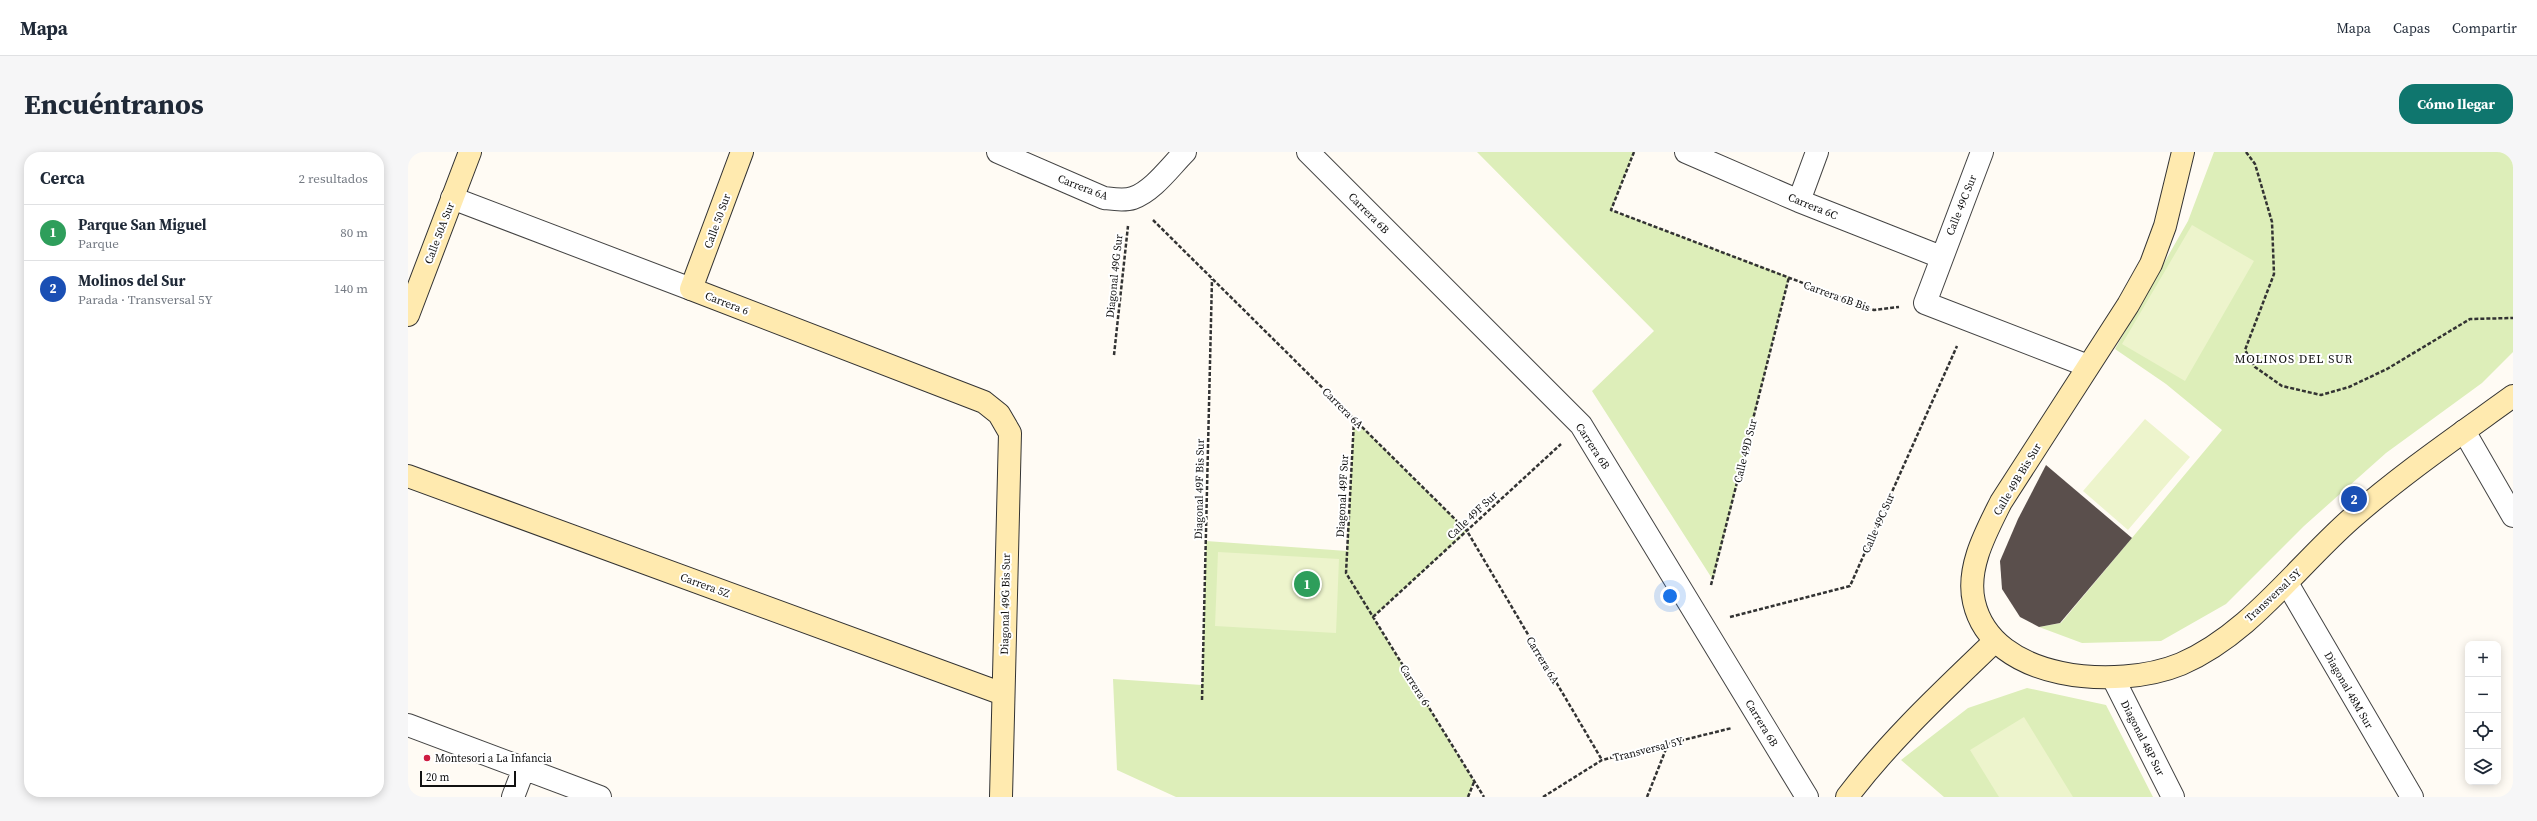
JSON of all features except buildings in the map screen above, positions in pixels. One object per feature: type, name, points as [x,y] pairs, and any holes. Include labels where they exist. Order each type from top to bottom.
[{"type":"street","name":"Calle 50A Sur","points":[[408,315],[470,152]]},
{"type":"street","name":"Calle 50 Sur","points":[[691,289],[742,152]]},
{"type":"street","name":"Carrera 6A","points":[[998,152],[1104,198],[1131,199]]},
{"type":"street","points":[[1131,199],[1144,193],[1185,152]]},
{"type":"street","name":"Carrera 6B","points":[[1308,152],[1581,425],[1761,720],[1806,797]]},
{"type":"street","name":"Carrera 6C","points":[[1686,152],[1799,201],[1941,257]]},
{"type":"street","points":[[1799,201],[1817,152]]},
{"type":"street","name":"Calle 49C Sur","points":[[1925,303],[1941,257],[1982,152]]},
{"type":"street","name":"Calle 49B Bis Sur","points":[[1995,641],[1981,622],[1973,600],[1973,574],[1984,536],[2001,502],[2128,305],[2151,264],[2165,226],[2183,152]]},
{"type":"street","name":"Carrera 6","points":[[452,198],[984,402],[999,414]]},
{"type":"street","points":[[1925,303],[2088,366]]},
{"type":"street","name":"Transversal 5Y","points":[[1995,641],[2015,656],[2053,672],[2113,678],[2150,674],[2180,664],[2212,648],[2287,583],[2351,519],[2464,431],[2513,396]]},
{"type":"street","name":"Diagonal 49G Bis Sur","points":[[999,414],[1010,433],[1001,797]]},
{"type":"street","points":[[2464,431],[2513,516]]},
{"type":"street","name":"Carrera 5Z","points":[[408,476],[1003,694]]},
{"type":"street","name":"Diagonal 48M Sur","points":[[2287,583],[2412,797]]},
{"type":"street","points":[[1848,797],[1876,760],[1910,722],[1995,641]]},
{"type":"street","name":"Diagonal 48P Sur","points":[[2113,678],[2173,797]]},
{"type":"street","points":[[408,725],[600,797]]},
{"type":"street","points":[[513,797],[524,768]]},
{"type":"path","name":"Carrera 6B Bis","points":[[1634,152],[1611,210],[1874,310],[1925,303]]},
{"type":"path","points":[[2246,152],[2255,164],[2272,222],[2274,274],[2245,350],[2255,367],[2282,386],[2321,395],[2349,387],[2387,369],[2470,320],[2513,318]]},
{"type":"path","name":"Carrera 6A","points":[[1131,199],[1467,531],[1602,760]]},
{"type":"path","name":"Diagonal 49G Sur","points":[[1114,355],[1131,199]]},
{"type":"path","name":"Calle 49D Sur","points":[[1702,624],[1789,277]]},
{"type":"path","name":"Diagonal 49F Bis Sur","points":[[1202,700],[1212,279]]},
{"type":"path","name":"Calle 49C Sur","points":[[1702,624],[1850,586],[1969,320]]},
{"type":"path","name":"Diagonal 49F Sur","points":[[1346,573],[1354,419]]},
{"type":"path","name":"Calle 49F Sur","points":[[1373,617],[1581,425]]},
{"type":"path","name":"Carrera 6","points":[[1346,573],[1484,797]]},
{"type":"path","name":"Transversal 5Y","points":[[1543,797],[1602,760],[1761,720]]},
{"type":"path","points":[[1647,797],[1668,744]]},
{"type":"path","points":[[1468,797],[1474,781]]},
{"type":"green space","points":[[1477,152],[1634,152],[1611,210],[1789,277],[1713,580],[1592,391],[1654,331]]},
{"type":"green space","points":[[2214,152],[2513,152],[2513,352],[2482,383],[2386,453],[2304,526],[2226,604],[2161,641],[2082,643],[2039,627],[2061,623],[2222,430],[2166,384],[2115,349],[2188,221]]},
{"type":"green space","points":[[2192,225],[2254,261],[2185,381],[2122,344]]},
{"type":"green space","points":[[1354,419],[1467,531],[1373,617],[1474,781],[1468,797],[1176,797],[1117,770],[1113,679],[1202,685],[1206,541],[1347,551]]},
{"type":"green space","points":[[2145,419],[2190,457],[2128,530],[2083,491]]},
{"type":"green space","points":[[1218,552],[1339,559],[1336,633],[1215,626]]},
{"type":"green space","points":[[2027,688],[2106,705],[2153,797],[1944,797],[1901,760],[1968,708]]},
{"type":"green space","points":[[2024,717],[2073,797],[1999,797],[1970,750]]},
{"type":"place","name":"Molinos del Sur","points":[[2354,499]]},
{"type":"place","name":"Parque San Miguel","points":[[1307,584]]},
{"type":"place","name":"Montesori a La Infancia","points":[[427,758]]},
{"type":"district","name":"MOLINOS DEL SUR","points":[[2294,359]]}]
